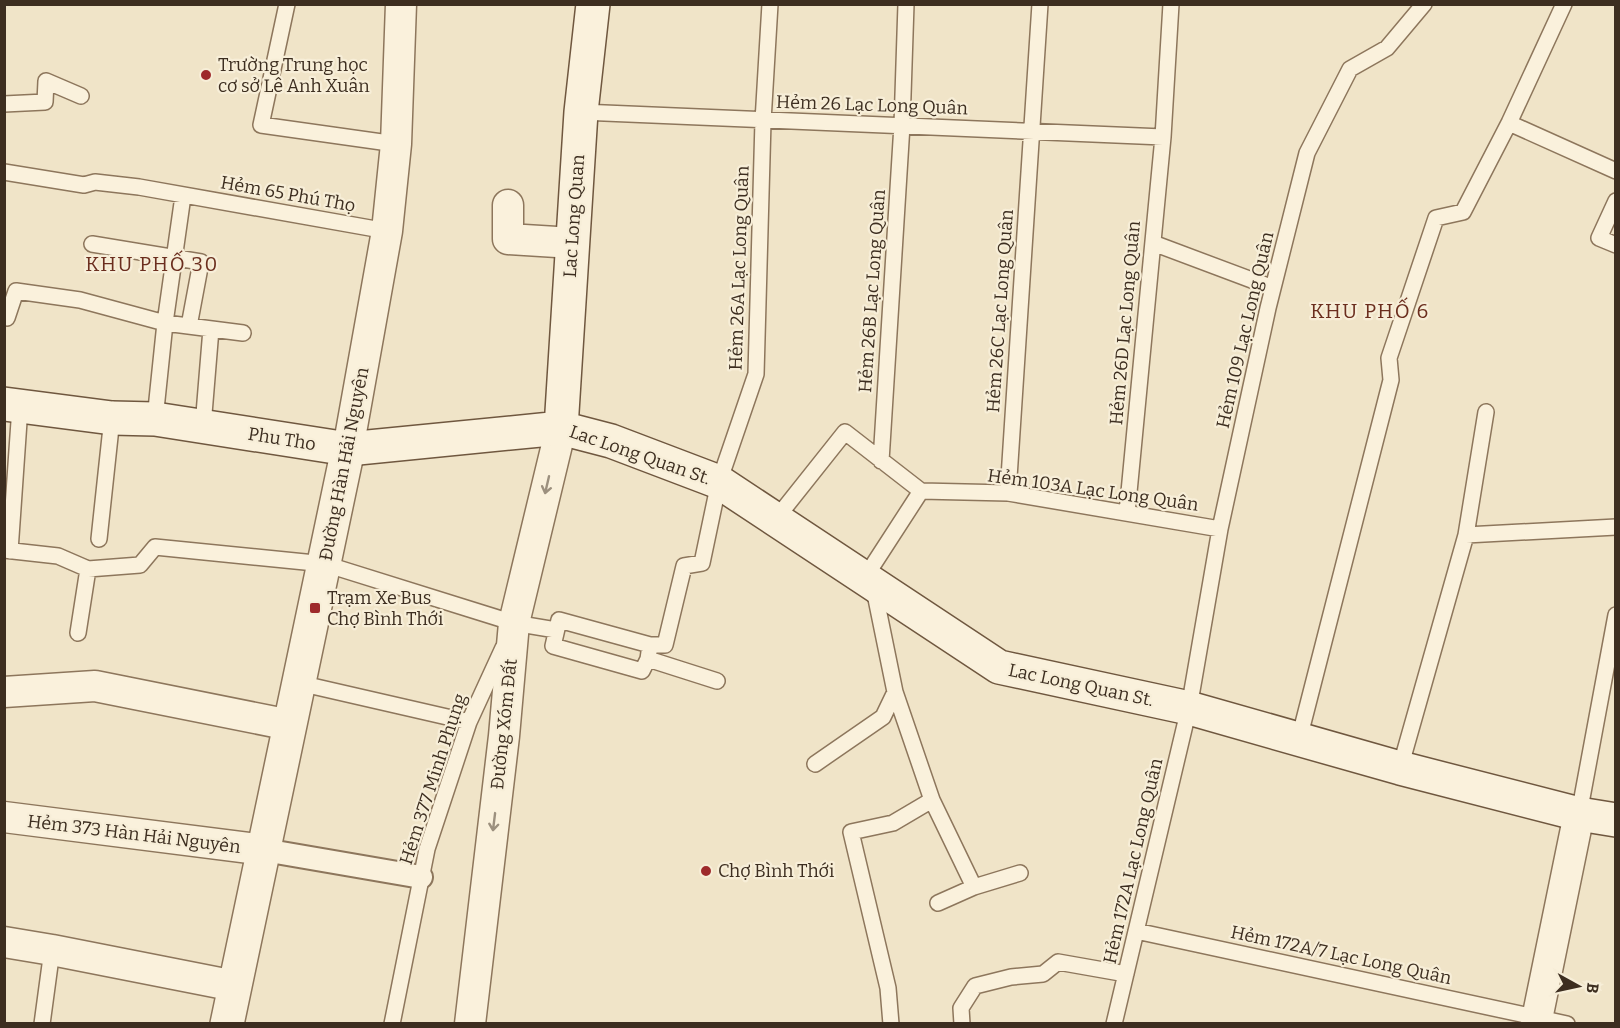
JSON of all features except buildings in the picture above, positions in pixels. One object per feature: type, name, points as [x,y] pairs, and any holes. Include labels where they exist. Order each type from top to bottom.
[{"type":"main road","name":"Lac Long Quan","points":[[561,428],[581,112],[593,4]]},
{"type":"main road","name":"Phu Tho","points":[[12,405],[112,418],[155,418],[348,449],[561,428]]},
{"type":"main road","name":"Lac Long Quan St.","points":[[561,428],[611,441],[719,482],[999,668],[1189,708],[1400,768],[1579,814],[1616,820]]},
{"type":"main road","name":"Đường Hàn Hải Nguyên","points":[[227,1023],[348,449]]},
{"type":"street","name":"Đường Hàn Hải Nguyên","points":[[348,449],[387,231],[396,144],[401,4]]},
{"type":"street","points":[[508,205],[508,239],[573,243]]},
{"type":"street","name":"Đường Xóm Đất","points":[[470,1023],[504,736],[514,623],[561,428]]},
{"type":"street","points":[[4,692],[95,686],[290,725]]},
{"type":"street","points":[[1547,1021],[1579,814]]},
{"type":"street","name":"Hẻm 373 Hàn Hải Nguyên","points":[[4,817],[264,850]]},
{"type":"street","points":[[264,850],[421,877]]},
{"type":"street","points":[[4,942],[235,986]]},
{"type":"lane","points":[[287,4],[261,125],[396,144]]},
{"type":"lane","name":"Hẻm 26A Lạc Long Quân","points":[[649,652],[665,645],[684,566],[702,563],[719,482],[756,374],[763,121],[770,4]]},
{"type":"lane","name":"Hẻm 26B Lạc Long Quân","points":[[881,460],[902,125],[906,4]]},
{"type":"lane","name":"Hẻm 26C Lạc Long Quân","points":[[1008,494],[1040,4]]},
{"type":"lane","name":"Hẻm 26D Lạc Long Quân","points":[[1127,513],[1163,137],[1170,4]]},
{"type":"lane","name":"Hẻm 109 Lạc Long Quân","points":[[1189,708],[1220,529],[1273,288],[1307,153],[1350,69],[1388,48],[1424,4]]},
{"type":"lane","points":[[1299,739],[1391,380],[1389,358],[1436,218],[1463,213],[1509,123],[1564,4]]},
{"type":"lane","points":[[4,104],[45,102],[46,81],[81,96]]},
{"type":"lane","name":"Hẻm 26 Lạc Long Quân","points":[[581,112],[1163,137]]},
{"type":"lane","points":[[1509,123],[1616,171]]},
{"type":"lane","name":"Hẻm 65 Phú Thọ","points":[[4,172],[84,185],[95,182],[139,187],[387,231]]},
{"type":"lane","points":[[155,418],[165,323],[183,196]]},
{"type":"lane","points":[[1616,201],[1599,238],[1616,245]]},
{"type":"lane","points":[[1153,243],[1273,288]]},
{"type":"lane","points":[[92,244],[201,262],[189,326]]},
{"type":"lane","points":[[4,317],[7,318],[16,291],[80,300],[165,323],[243,333]]},
{"type":"lane","points":[[203,426],[211,329]]},
{"type":"lane","points":[[12,405],[7,550],[58,556],[88,569],[140,565],[155,547],[325,564],[514,623],[556,630]]},
{"type":"lane","points":[[1400,768],[1466,535],[1486,412]]},
{"type":"lane","points":[[99,539],[112,418]]},
{"type":"lane","points":[[775,520],[845,432],[921,491],[869,583],[895,692],[932,800],[974,887]]},
{"type":"lane","name":"Hẻm 103A Lạc Long Quân","points":[[921,491],[1008,494],[1220,529]]},
{"type":"lane","points":[[1466,535],[1616,527]]},
{"type":"lane","points":[[78,633],[88,569]]},
{"type":"lane","points":[[1579,814],[1616,615]]},
{"type":"lane","points":[[649,652],[642,671],[554,646],[556,630],[560,620],[649,652],[717,681]]},
{"type":"lane","name":"Hẻm 377 Minh Phụng","points":[[392,1023],[427,849],[469,722],[514,623]]},
{"type":"lane","points":[[300,683],[469,722]]},
{"type":"lane","points":[[815,764],[883,717],[895,692]]},
{"type":"lane","name":"Hẻm 172A Lạc Long Quân","points":[[1114,1023],[1189,708]]},
{"type":"lane","points":[[891,1023],[888,988],[851,832],[893,823],[932,800]]},
{"type":"lane","points":[[938,903],[974,887],[1020,873]]},
{"type":"lane","name":"Hẻm 172A/7 Lạc Long Quân","points":[[1136,931],[1547,1021]]},
{"type":"lane","points":[[42,1023],[52,950]]},
{"type":"lane","points":[[962,1023],[961,1008],[975,986],[1011,977],[1043,974],[1058,963],[1126,974]]},
{"type":"place","name":"Trường Trung học cơ sở Lê Anh Xuân","points":[[206,75]]},
{"type":"place","name":"Trạm Xe Bus Chợ Bình Thới","points":[[315,608]]},
{"type":"place","name":"Chợ Bình Thới","points":[[706,871]]},
{"type":"district","name":"KHU PHỐ 30","points":[[152,264]]},
{"type":"district","name":"KHU PHỐ 6","points":[[1370,311]]}]
